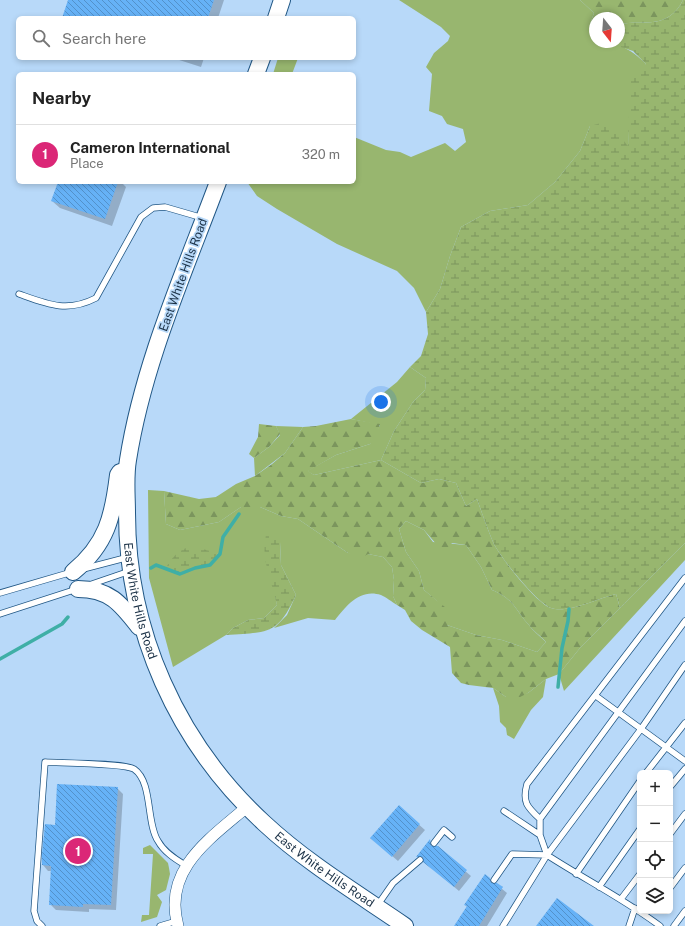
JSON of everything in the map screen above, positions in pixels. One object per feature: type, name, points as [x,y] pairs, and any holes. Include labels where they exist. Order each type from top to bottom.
[{"type":"main road","points":[[277,16],[282,0]]},
{"type":"main road","points":[[257,72],[261,60]]},
{"type":"main road","name":"East White Hills Road","points":[[217,184],[159,340],[145,385],[127,463],[130,564],[143,632],[170,697],[194,740],[219,775],[263,822],[301,854],[405,926]]},
{"type":"main road","points":[[74,572],[96,550],[108,529],[114,508],[118,475],[127,463]]},
{"type":"main road","points":[[78,589],[100,592],[117,601],[143,632]]},
{"type":"street","points":[[177,923],[174,913],[178,886],[186,865],[202,846],[248,806]]},
{"type":"lane","points":[[18,294],[46,304],[66,307],[84,304],[96,298],[141,217],[153,208],[165,207],[204,219]]},
{"type":"lane","points":[[0,592],[74,572],[130,564]]},
{"type":"lane","points":[[0,614],[78,589],[130,564]]},
{"type":"lane","points":[[540,819],[529,809],[524,796],[527,784],[685,578]]},
{"type":"lane","points":[[547,855],[540,835],[540,819],[685,621]]},
{"type":"lane","points":[[503,926],[547,855],[641,729],[685,665]]},
{"type":"lane","points":[[596,696],[685,761]]},
{"type":"lane","points":[[648,770],[657,756],[667,748],[685,723]]},
{"type":"lane","points":[[42,926],[37,921],[34,910],[45,762],[121,766],[134,769],[142,778],[147,791],[153,829],[157,841],[174,858],[186,865]]},
{"type":"lane","points":[[673,783],[685,769]]},
{"type":"lane","points":[[576,874],[637,785]]},
{"type":"lane","points":[[504,811],[540,835]]},
{"type":"lane","points":[[673,830],[685,814]]},
{"type":"lane","points":[[434,843],[444,830],[452,837]]},
{"type":"lane","points":[[599,887],[637,834]]},
{"type":"lane","points":[[494,880],[512,854],[547,855],[576,874],[635,908],[660,926]]},
{"type":"lane","points":[[377,906],[393,883],[420,860]]},
{"type":"lane","points":[[673,884],[685,868]]},
{"type":"lane","points":[[621,900],[637,878]]},
{"type":"lane","points":[[629,926],[635,908]]},
{"type":"lane","points":[[674,926],[685,911]]},
{"type":"lane","points":[[160,926],[177,923]]},
{"type":"green space","points":[[399,0],[580,0],[593,12],[589,12],[589,48],[625,48],[646,64],[630,115],[628,147],[590,126],[580,151],[555,182],[528,205],[490,211],[461,227],[440,289],[426,312],[414,288],[397,271],[337,244],[277,209],[257,196],[248,184],[356,184],[356,138],[386,150],[400,152],[411,157],[445,143],[455,151],[466,142],[463,129],[447,124],[442,116],[429,111],[432,74],[426,67],[434,53],[448,41],[450,36],[441,27]]},
{"type":"green space","points":[[580,0],[683,0],[670,16],[655,22],[625,23],[625,12],[593,12]]},
{"type":"green space","points":[[683,0],[685,0],[685,543],[620,608],[616,594],[566,609],[551,608],[537,598],[528,589],[503,558],[493,542],[477,499],[466,506],[456,483],[439,479],[421,483],[381,460],[394,431],[413,402],[425,390],[426,378],[410,367],[421,356],[428,334],[426,312],[440,289],[461,227],[490,211],[528,205],[555,182],[580,151],[590,126],[608,121],[628,146],[630,82],[646,64],[633,51],[624,48],[625,48],[625,23],[646,23],[663,20],[677,9]]},
{"type":"green space","points":[[277,60],[297,60],[293,72],[274,72]]},
{"type":"green space","points":[[410,367],[426,378],[425,390],[413,402],[394,431],[381,460],[314,475],[307,471],[336,455],[370,444],[380,425],[351,419],[397,382]]},
{"type":"green space","points":[[351,419],[380,424],[376,438],[370,444],[336,455],[308,471],[314,475],[381,460],[421,483],[439,479],[456,483],[466,506],[477,499],[497,549],[519,579],[545,605],[551,608],[566,609],[616,594],[620,608],[580,648],[559,674],[546,679],[528,693],[516,699],[506,697],[493,688],[461,683],[452,673],[450,647],[422,630],[411,621],[405,610],[397,605],[393,596],[394,580],[392,567],[383,557],[368,554],[361,558],[348,553],[298,519],[281,516],[260,507],[241,507],[219,522],[180,530],[166,524],[164,491],[199,499],[216,497],[236,484],[255,476],[272,464],[285,453],[303,427]],"holes":[[[406,521],[424,530],[444,553],[452,543],[466,545],[481,567],[492,590],[509,600],[530,627],[546,642],[537,652],[502,640],[476,635],[447,625],[451,612],[424,590],[419,571],[406,552],[399,529]]]},
{"type":"green space","points":[[259,424],[276,426],[280,434],[269,447],[254,458],[249,454],[258,437]]},
{"type":"green space","points":[[276,426],[303,427],[285,453],[255,476],[254,458],[269,447],[280,435]]},
{"type":"green space","points":[[148,490],[164,491],[166,524],[180,530],[219,522],[241,507],[260,507],[281,516],[298,519],[348,553],[368,554],[383,557],[392,567],[394,580],[393,596],[397,605],[381,595],[373,593],[366,594],[360,596],[349,604],[335,620],[308,618],[274,628],[287,615],[296,595],[281,565],[280,542],[274,588],[277,605],[264,618],[248,620],[233,628],[226,635],[173,667],[149,578]],"holes":[[[205,551],[219,554],[210,565],[195,568],[180,574],[166,569]]]},
{"type":"green space","points":[[406,521],[424,530],[433,542],[466,545],[481,567],[492,590],[509,600],[530,627],[546,642],[537,652],[502,640],[476,635],[447,625],[437,601],[424,590],[419,571],[406,552],[399,529]]},
{"type":"green space","points":[[267,532],[280,542],[281,565],[296,595],[283,618],[277,625],[270,629],[262,632],[226,635],[233,628],[248,620],[264,618],[277,605],[265,559],[264,550]]},
{"type":"green space","points":[[685,543],[685,560],[564,691],[559,674],[580,648]]},
{"type":"green space","points":[[193,546],[220,554],[210,565],[195,568],[180,574],[165,569],[177,554],[184,549]]},
{"type":"green space","points":[[546,679],[543,697],[531,710],[514,739],[507,735],[506,728],[500,722],[499,706],[493,688],[506,697],[528,693]]},
{"type":"green space","points":[[150,845],[168,863],[170,874],[166,890],[157,895],[162,902],[157,917],[141,922],[142,915],[149,915],[153,854],[143,854],[143,848]]},
{"type":"building","points":[[68,0],[214,0],[209,16],[63,16]]},
{"type":"building","points":[[57,184],[117,184],[105,219],[51,201]]},
{"type":"building","points":[[57,784],[118,787],[111,905],[83,904],[83,907],[49,905],[51,866],[42,865],[42,854],[45,824],[55,825]]},
{"type":"building","points":[[399,805],[420,824],[392,857],[370,838]]},
{"type":"building","points":[[430,839],[431,846],[438,846],[467,870],[454,887],[423,862],[423,857],[416,857]]},
{"type":"building","points":[[485,874],[490,878],[491,883],[497,883],[503,887],[479,926],[454,926],[467,906],[464,905]]},
{"type":"building","points":[[557,898],[594,926],[536,926]]},
{"type":"waterway","points":[[151,568],[156,565],[180,574],[195,568],[210,565],[220,554],[223,537],[239,514]]},
{"type":"waterway","points":[[558,687],[562,648],[569,609]]},
{"type":"waterway","points":[[0,659],[62,624],[68,617]]},
{"type":"place","name":"Cameron International","points":[[78,851]]}]
